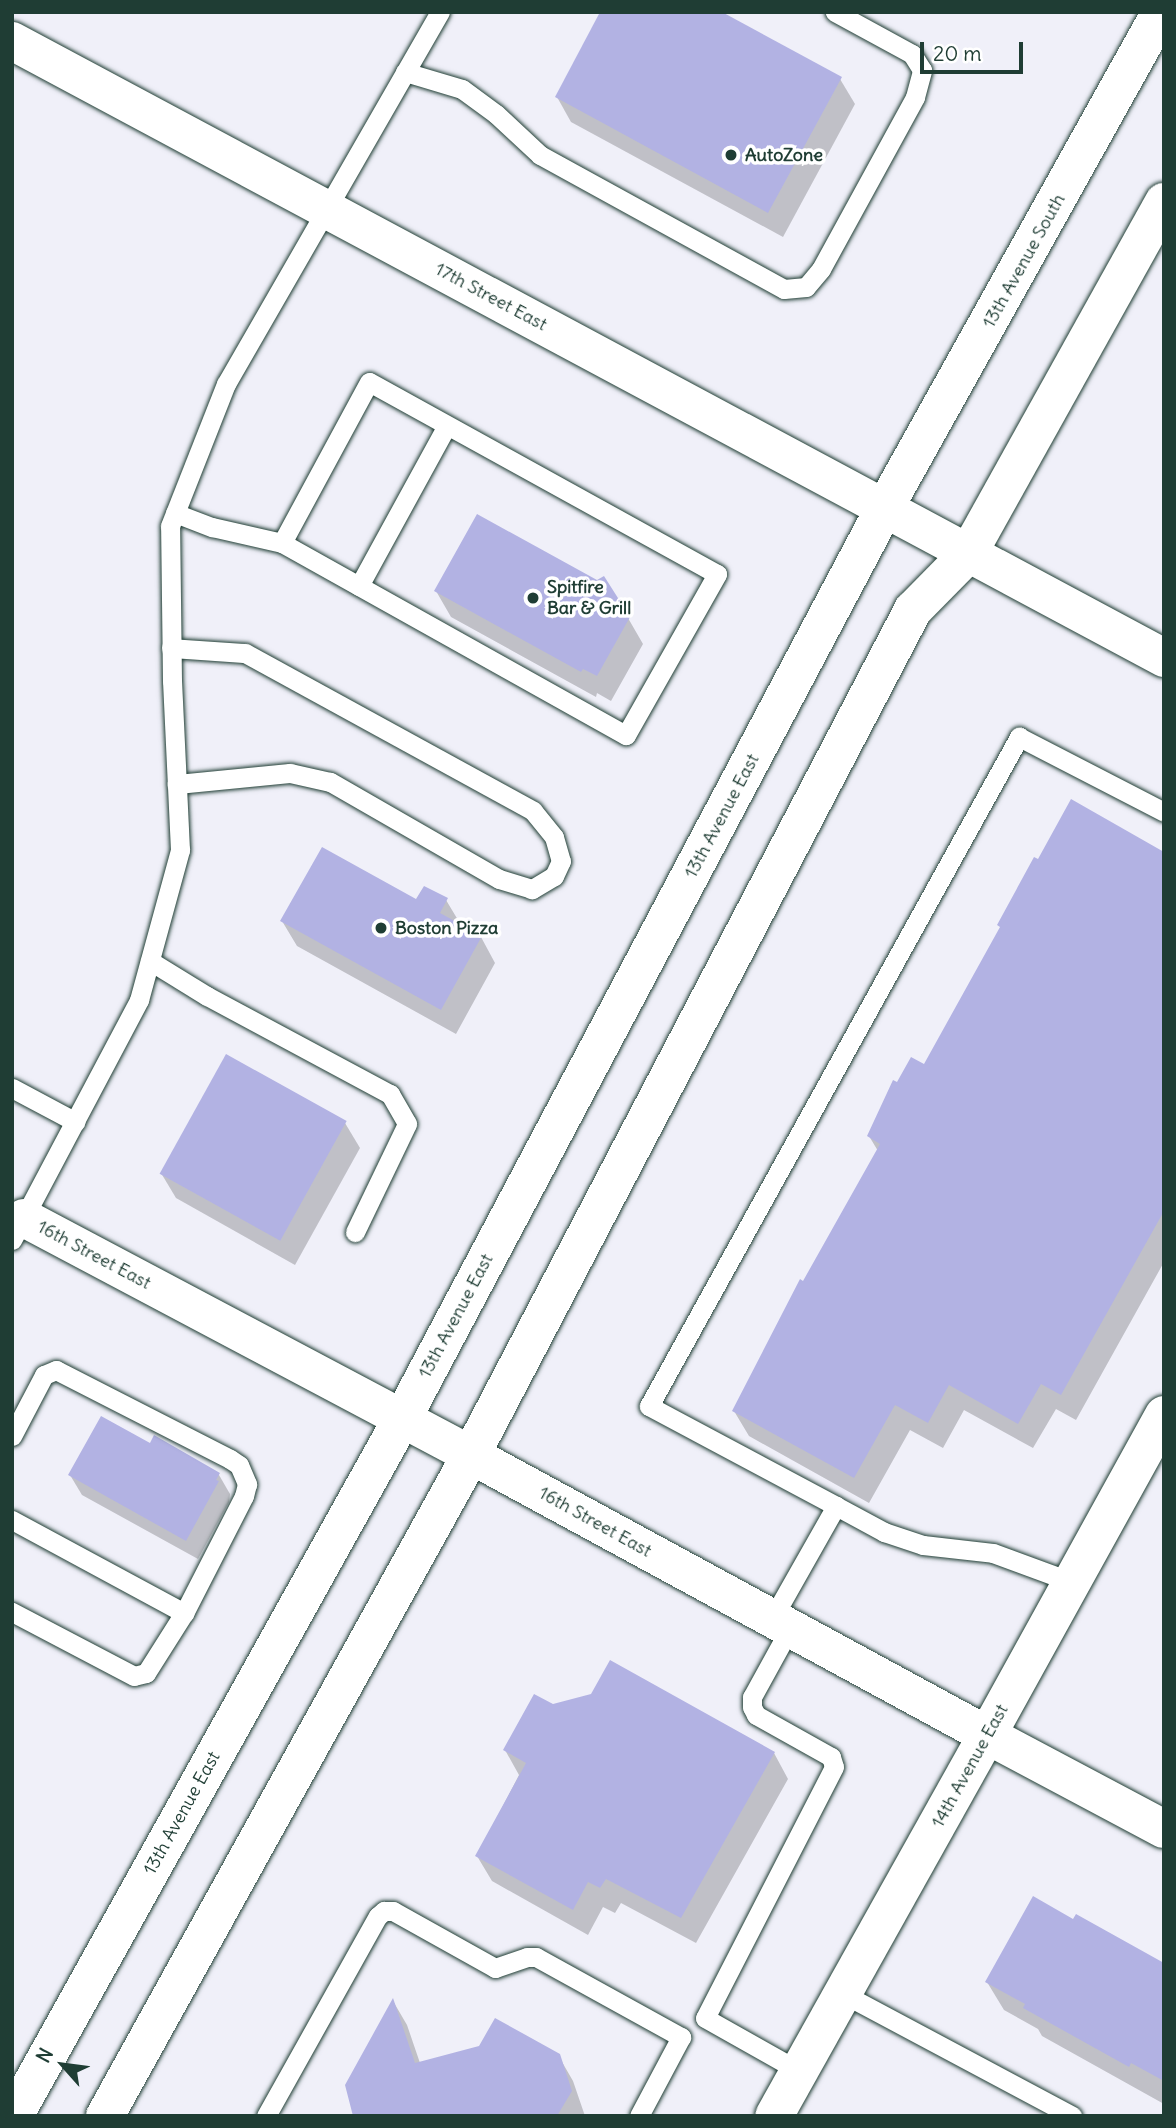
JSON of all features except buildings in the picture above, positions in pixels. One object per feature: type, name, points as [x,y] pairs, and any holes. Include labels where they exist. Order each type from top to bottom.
[{"type":"main road","name":"13th Avenue South","points":[[884,509],[1161,12]]},
{"type":"main road","name":"17th Street East","points":[[12,41],[1164,658]]},
{"type":"main road","points":[[105,2116],[471,1455],[913,610],[968,554],[1164,202]]},
{"type":"main road","name":"13th Avenue East","points":[[14,2116],[402,1419],[884,509]]},
{"type":"main road","name":"16th Street East","points":[[18,1229],[471,1455],[1164,1829]]},
{"type":"main road","name":"14th Avenue East","points":[[774,2116],[1164,1415]]},
{"type":"lane","points":[[18,1229],[139,1000],[180,850],[170,526],[226,384],[440,12]]},
{"type":"lane","points":[[405,72],[462,89],[496,114],[540,155],[784,289],[806,287],[821,269],[915,97],[922,70],[912,54],[835,12]]},
{"type":"lane","points":[[175,513],[212,527],[282,543],[626,735],[717,574],[369,382],[282,543]]},
{"type":"lane","points":[[359,586],[447,425]]},
{"type":"lane","points":[[172,648],[245,653],[533,811],[554,837],[561,861],[554,876],[532,889],[499,879],[330,782],[290,773],[177,783]]},
{"type":"lane","points":[[1072,1581],[993,1553],[923,1545],[884,1532],[649,1406],[1019,737],[1164,812]]},
{"type":"lane","points":[[150,961],[207,996],[390,1094],[407,1124],[355,1232]]},
{"type":"lane","points":[[12,1087],[75,1122]]},
{"type":"lane","points":[[12,1436],[44,1375],[56,1370],[239,1465],[247,1485],[244,1496],[184,1612],[146,1673],[134,1676],[12,1612]]},
{"type":"lane","points":[[639,2116],[681,2037],[705,2018],[834,1767],[831,1757],[756,1716],[752,1697],[781,1623],[836,1506]]},
{"type":"lane","points":[[12,1520],[184,1612]]},
{"type":"lane","points":[[266,2116],[378,1916],[384,1911],[393,1911],[495,1968],[527,1957],[536,1957],[681,2037]]},
{"type":"lane","points":[[842,1993],[1072,2116]]},
{"type":"lane","points":[[705,2018],[799,2071]]},
{"type":"place","name":"AutoZone","points":[[731,155]]},
{"type":"place","name":"Spitfire Bar & Grill","points":[[533,598]]},
{"type":"place","name":"Boston Pizza","points":[[381,928]]}]
